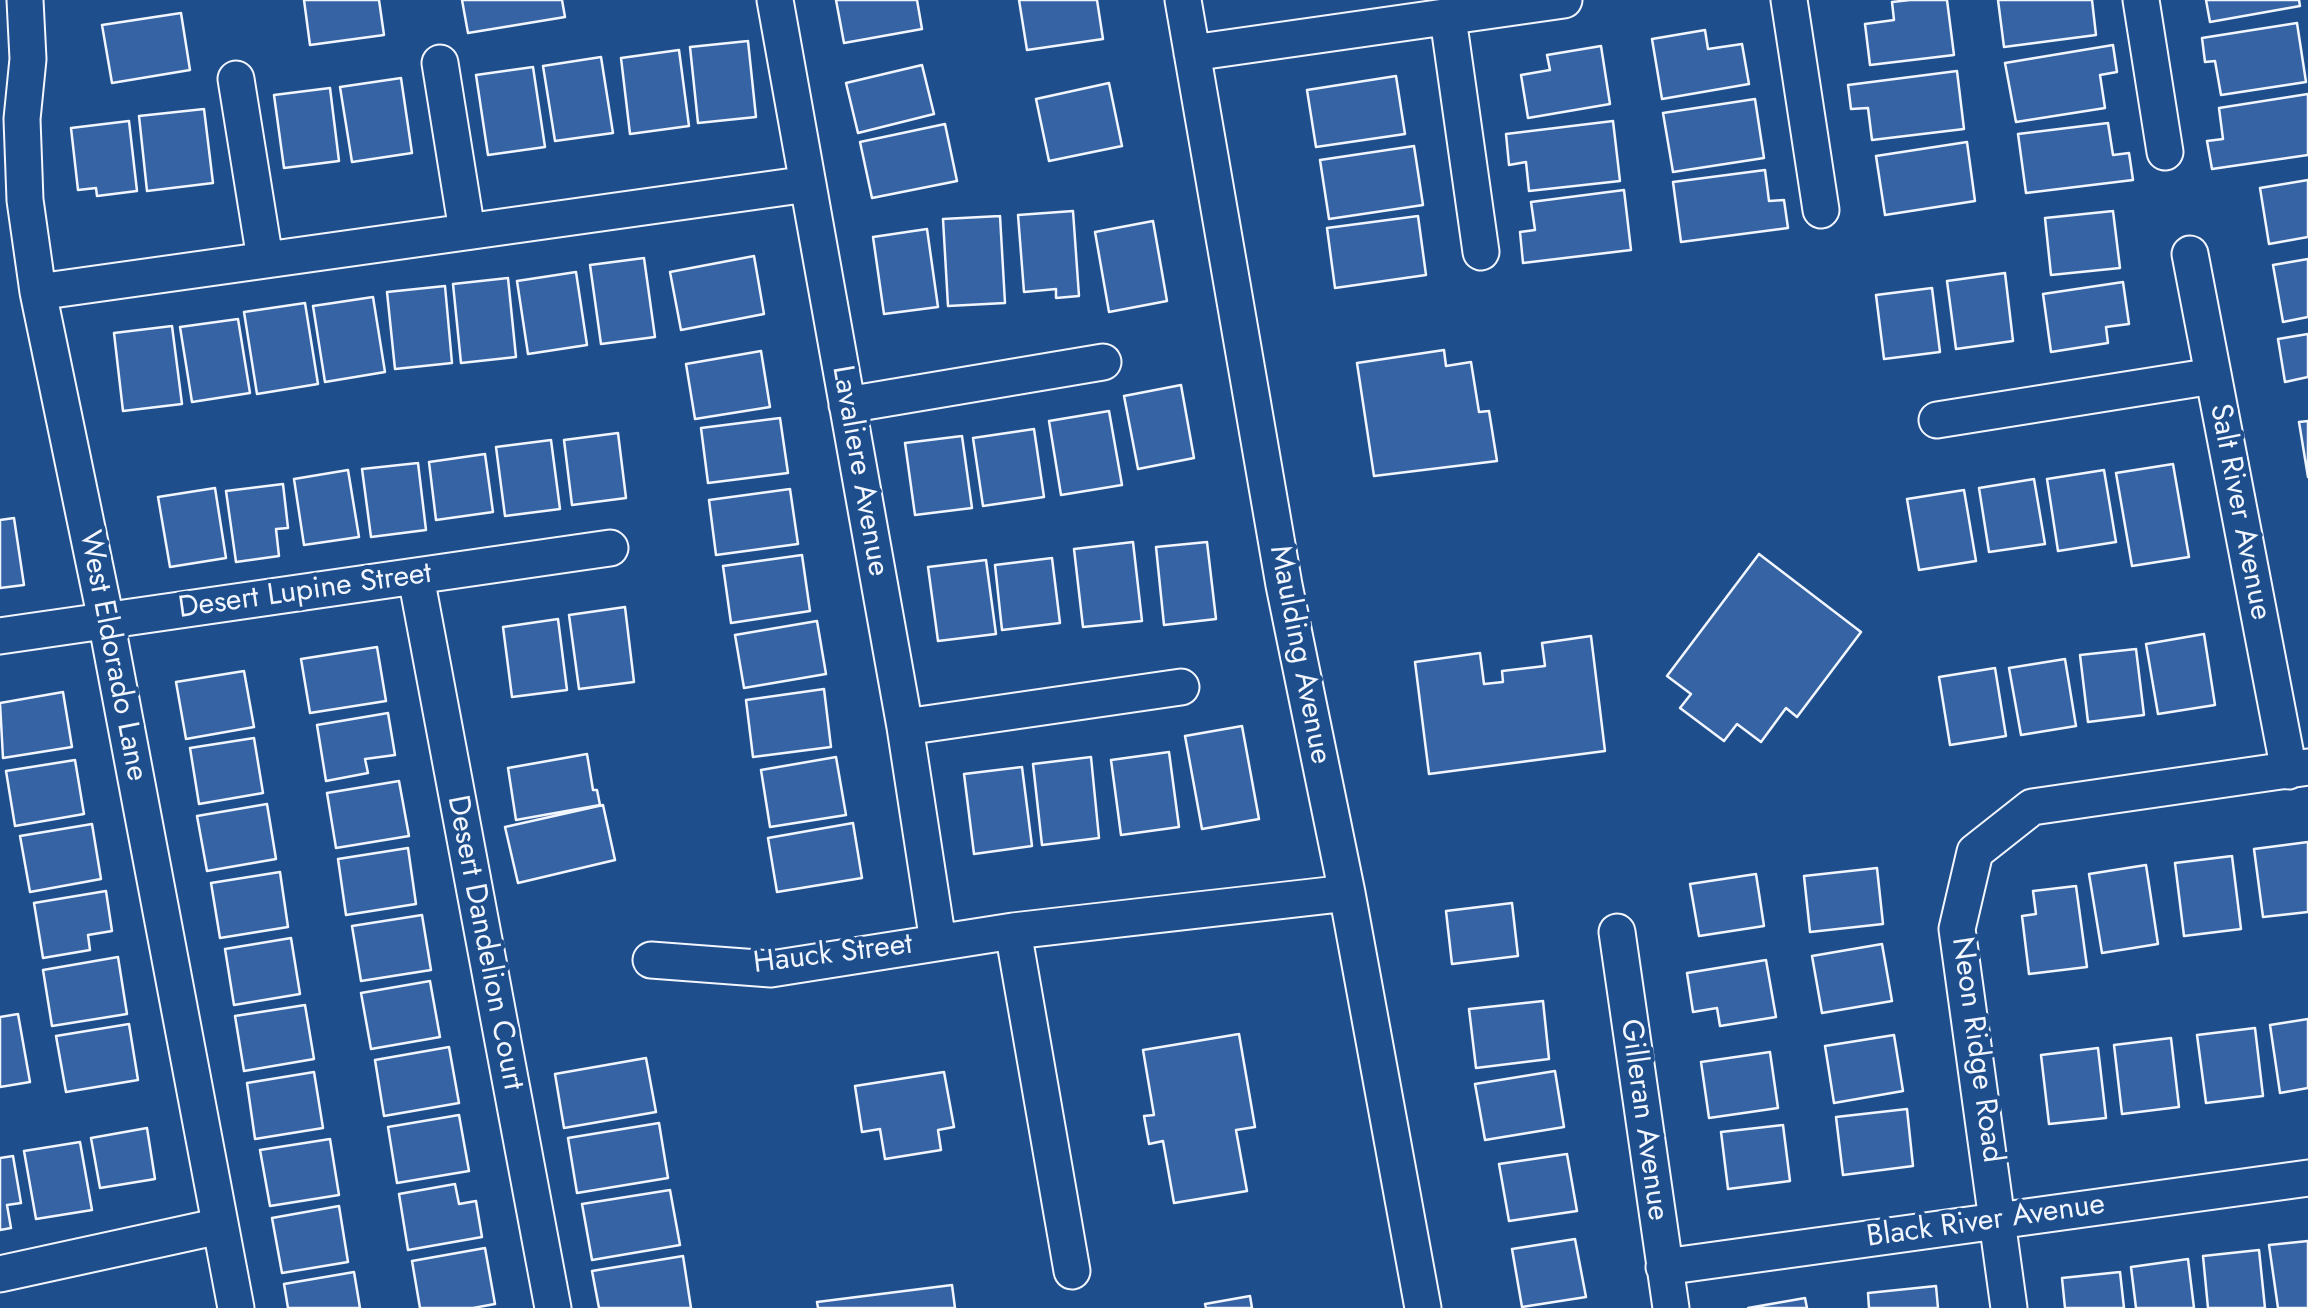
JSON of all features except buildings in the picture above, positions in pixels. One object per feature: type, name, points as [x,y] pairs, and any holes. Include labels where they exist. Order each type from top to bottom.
[{"type":"street","name":"West Eldorado Lane","points":[[26,0],[28,59],[22,119],[38,292],[106,620],[236,1308]]},
{"type":"street","name":"Lavaliere Avenue","points":[[776,0],[905,728],[938,942]]},
{"type":"street","name":"Maulding Avenue","points":[[1183,0],[1284,585],[1347,893],[1422,1308]]},
{"type":"street","points":[[1192,53],[1564,0]]},
{"type":"street","points":[[1789,0],[1821,210]]},
{"type":"street","points":[[2141,0],[2165,152]]},
{"type":"street","points":[[1448,18],[1480,252]]},
{"type":"street","points":[[440,63],[467,232]]},
{"type":"street","points":[[236,79],[264,259]]},
{"type":"street","points":[[38,292],[808,184]]},
{"type":"street","name":"Salt River Avenue","points":[[2190,254],[2299,769]]},
{"type":"street","points":[[847,404],[1103,362]]},
{"type":"street","points":[[1937,420],[2213,376]]},
{"type":"street","name":"Desert Lupine Street","points":[[0,636],[610,548]]},
{"type":"street","name":"Desert Dandelion Court","points":[[416,578],[553,1308]]},
{"type":"street","points":[[905,728],[1181,688]]},
{"type":"street","name":"Neon Ridge Road","points":[[2010,1308],[1957,929],[1975,852],[2032,807],[2299,769]]},
{"type":"street","name":"Hauck Street","points":[[651,960],[771,969],[1013,932],[1347,893]]},
{"type":"street","points":[[1013,932],[1072,1270]]},
{"type":"street","name":"Gilleran Avenue","points":[[1616,932],[1672,1308]]},
{"type":"street","name":"Black River Avenue","points":[[1664,1267],[2308,1178]]},
{"type":"street","points":[[0,1274],[220,1226]]}]
